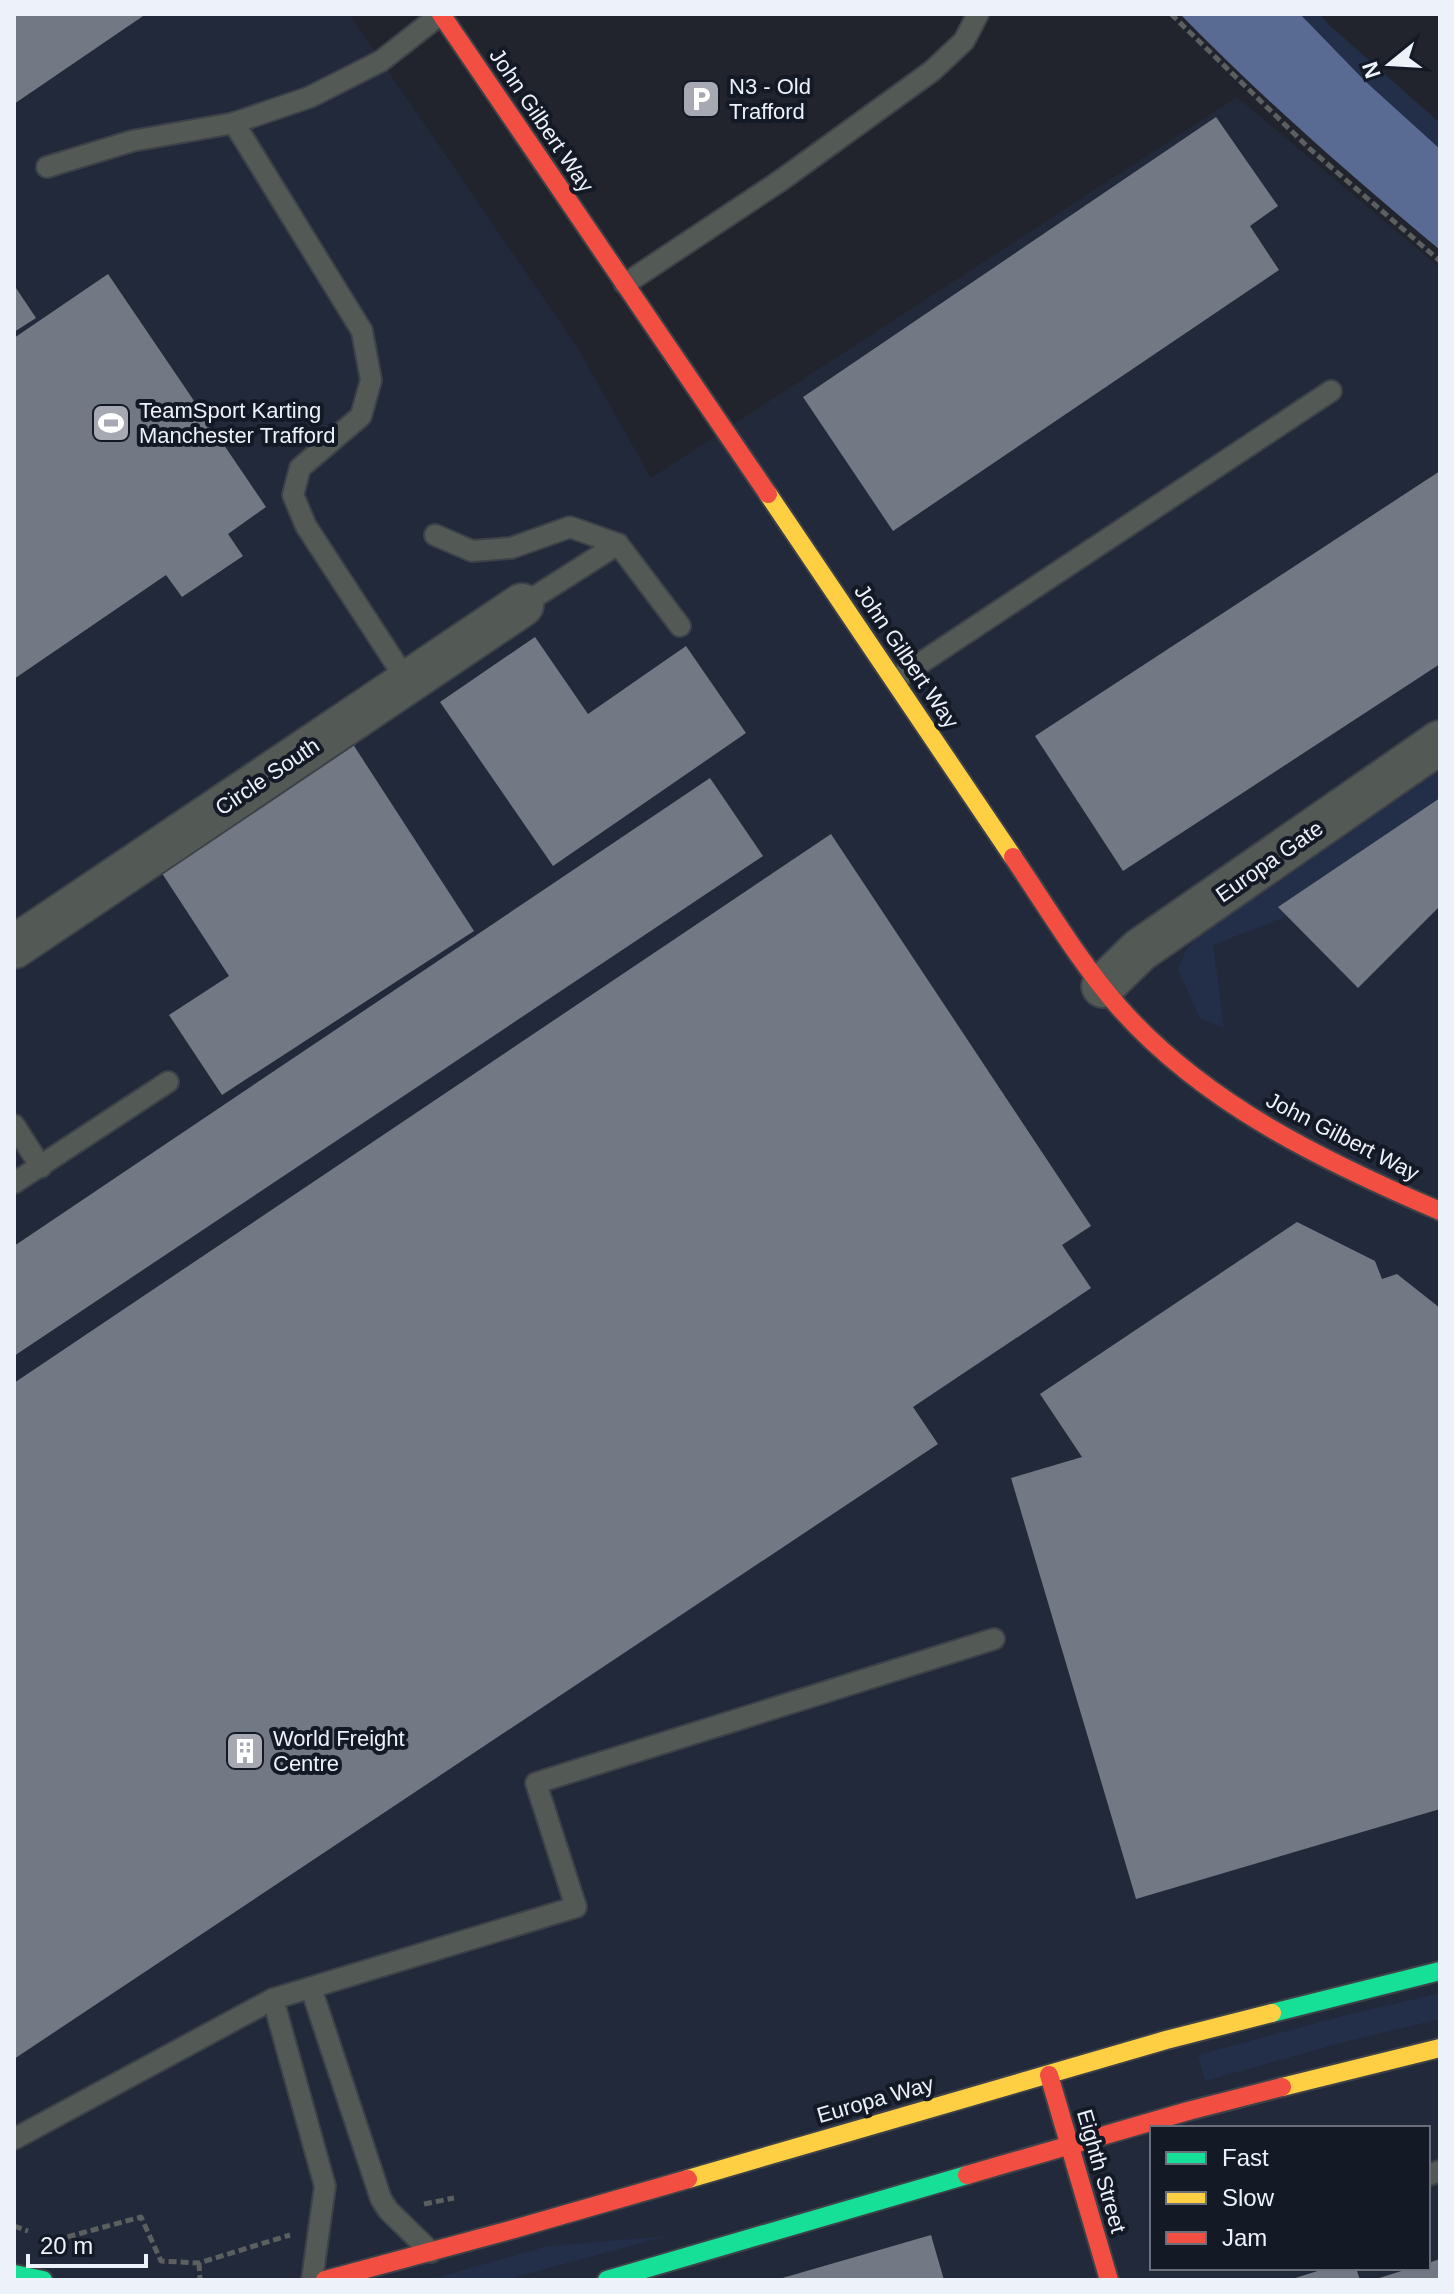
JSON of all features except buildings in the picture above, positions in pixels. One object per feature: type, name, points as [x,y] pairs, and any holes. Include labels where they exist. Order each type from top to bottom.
[{"type":"street","name":"John Gilbert Way","points":[[441,14],[1068,939],[1135,1025],[1184,1069],[1238,1108],[1360,1176],[1440,1211]]},
{"type":"street","name":"Circle South","points":[[14,947],[522,605]]},
{"type":"street","name":"Europa Gate","points":[[1103,986],[1140,950],[1440,742]]},
{"type":"street","name":"Europa Way","points":[[325,2280],[1166,2040],[1440,1971]]},
{"type":"street","points":[[607,2280],[1188,2111],[1440,2048]]},
{"type":"street","name":"Eighth Street","points":[[1049,2075],[1109,2280]]},
{"type":"street","points":[[14,2274],[43,2280]]},
{"type":"lane","points":[[47,167],[132,141],[234,123],[310,97],[381,61],[441,14]]},
{"type":"lane","points":[[625,284],[780,181],[932,71],[964,41],[978,14]]},
{"type":"lane","points":[[234,123],[362,331],[371,380],[361,416],[300,468],[293,495],[306,526],[407,681]]},
{"type":"lane","points":[[895,680],[1331,391]]},
{"type":"lane","points":[[435,535],[472,551],[511,548],[570,527],[618,544],[680,626]]},
{"type":"lane","points":[[522,605],[618,544]]},
{"type":"lane","points":[[14,1183],[168,1082]]},
{"type":"lane","points":[[14,1125],[41,1167]]},
{"type":"lane","points":[[14,2139],[273,1999],[576,1907],[536,1783],[994,1639]]},
{"type":"lane","points":[[311,1988],[381,2199],[388,2210],[431,2252]]},
{"type":"lane","points":[[273,1999],[325,2186],[312,2280]]},
{"type":"path","points":[[1171,14],[1310,149],[1440,261]]},
{"type":"path","points":[[52,2241],[141,2217],[161,2261],[199,2263],[294,2234]]},
{"type":"path","points":[[14,2226],[40,2236]]},
{"type":"path","points":[[199,2263],[200,2280]]},
{"type":"shaded area","points":[[14,14],[349,14],[577,347],[651,478],[1237,97],[1440,268],[1440,2280],[14,2280]]},
{"type":"shaded area","points":[[1180,14],[1300,14],[1365,81],[1440,149],[1440,250],[1307,135]]},
{"type":"shaded area","points":[[1300,14],[1320,14],[1440,123],[1440,149],[1365,81]]},
{"type":"shaded area","points":[[1440,764],[1440,798],[1278,907],[1287,916],[1213,945],[1224,1028],[1200,1018],[1178,970],[1184,954],[1202,929]]},
{"type":"shaded area","points":[[1440,1993],[1440,2019],[1205,2081],[1198,2055]]},
{"type":"shaded area","points":[[667,2236],[504,2280],[428,2280],[548,2246]]},
{"type":"traffic: fast","points":[[1272,2013],[1440,1971]]},
{"type":"traffic: fast","points":[[607,2280],[967,2175]]},
{"type":"traffic: fast","points":[[14,2274],[43,2280]]},
{"type":"traffic: slow","points":[[768,494],[1013,857]]},
{"type":"traffic: slow","points":[[688,2179],[1166,2040],[1272,2013]]},
{"type":"traffic: slow","points":[[1282,2087],[1440,2048]]},
{"type":"traffic: jam","points":[[441,14],[768,494]]},
{"type":"traffic: jam","points":[[1013,857],[1103,988],[1151,1041],[1188,1072],[1226,1100],[1309,1150],[1440,1211]]},
{"type":"traffic: jam","points":[[1049,2075],[1109,2280]]},
{"type":"traffic: jam","points":[[967,2175],[1282,2087]]},
{"type":"traffic: jam","points":[[325,2280],[688,2179]]},
{"type":"place","name":"N3 - Old Trafford","points":[[701,99]]},
{"type":"place","name":"TeamSport Karting Manchester Trafford","points":[[111,423]]},
{"type":"place","name":"World Freight Centre","points":[[245,1751]]}]
